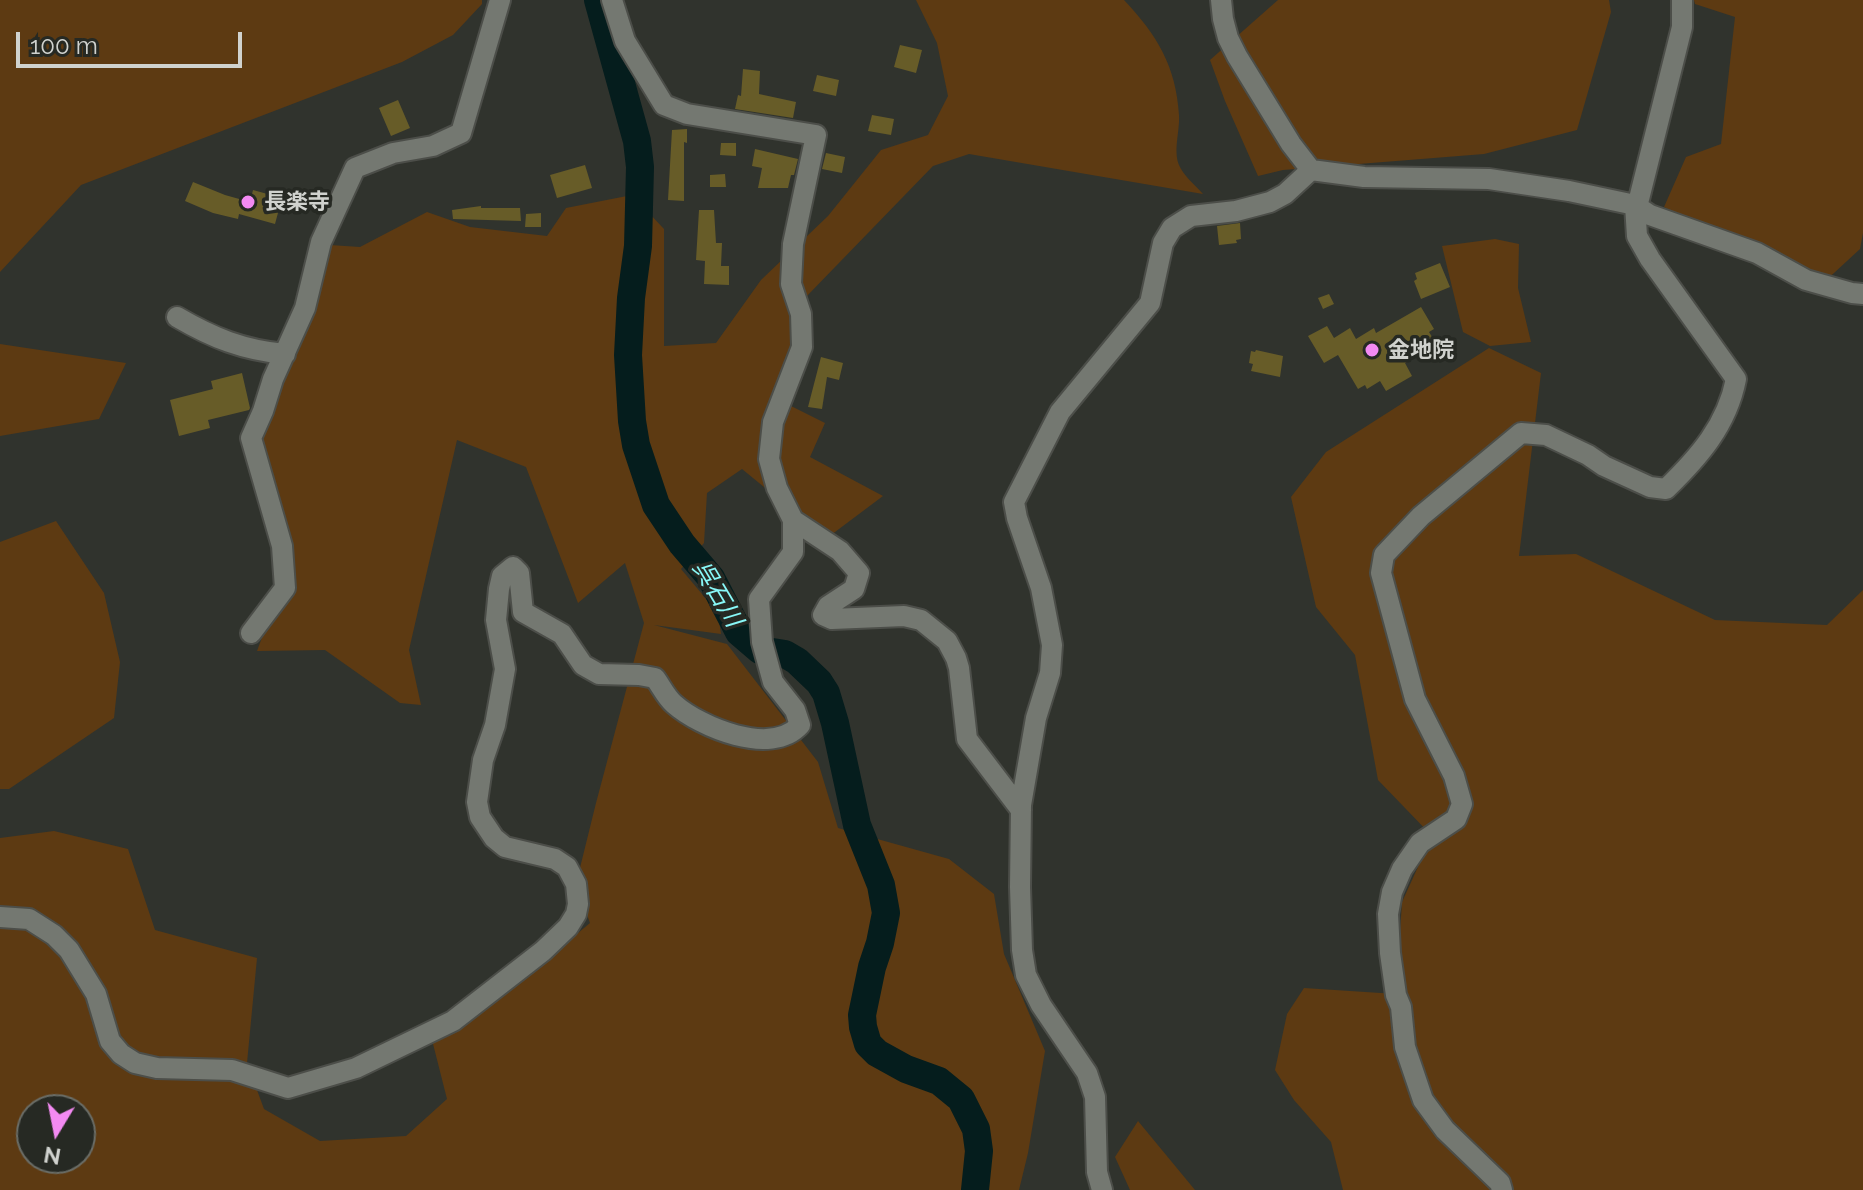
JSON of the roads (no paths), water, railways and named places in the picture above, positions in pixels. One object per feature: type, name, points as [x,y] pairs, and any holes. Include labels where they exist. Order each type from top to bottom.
[{"type":"street","points":[[251,633],[285,588],[282,546],[251,438],[305,308],[321,242],[355,168],[393,153],[433,146],[461,133],[500,0]]},
{"type":"street","points":[[0,917],[29,919],[54,935],[69,950],[96,994],[110,1041],[121,1054],[135,1063],[157,1068],[232,1070],[288,1088],[356,1068],[453,1021],[543,951],[568,927],[576,914],[576,884],[567,867],[555,859],[505,847],[494,838],[480,817],[477,802],[483,760],[495,725],[505,669],[496,620],[502,576],[513,567],[519,573],[523,612],[562,634],[583,665],[599,674],[655,678],[673,703],[709,726],[740,737],[767,740],[793,733],[800,725],[795,710],[773,682],[762,642],[759,599],[793,552],[793,520],[777,488],[769,459],[773,422],[802,347],[801,314],[791,284],[793,244],[816,135],[687,114],[664,105],[625,41],[612,0]]},
{"type":"street","points":[[1221,0],[1226,29],[1237,56],[1291,144],[1311,170],[1364,177],[1489,179],[1569,191],[1636,206],[1650,215],[1757,253],[1806,280],[1863,294]]},
{"type":"street","points":[[1502,1190],[1500,1183],[1445,1130],[1423,1100],[1405,1047],[1390,953],[1388,914],[1392,892],[1402,869],[1420,843],[1456,819],[1462,799],[1454,776],[1415,699],[1381,573],[1384,555],[1421,516],[1521,433],[1546,435],[1627,477],[1650,487],[1666,489],[1709,443],[1733,396],[1736,379],[1650,259],[1637,236],[1636,206],[1682,27],[1682,0]]},
{"type":"street","points":[[1102,1190],[1097,1172],[1095,1097],[1087,1073],[1041,1005],[1026,975],[1022,950],[1021,810],[1036,718],[1050,673],[1052,645],[1041,588],[1014,502],[1060,412],[1150,303],[1163,243],[1172,228],[1191,216],[1236,211],[1270,202],[1285,194],[1311,170]]},
{"type":"street","points":[[177,317],[228,343],[259,352],[285,354]]},
{"type":"street","points":[[793,520],[840,551],[859,573],[854,589],[828,606],[823,615],[832,619],[904,616],[921,620],[947,641],[959,668],[967,739],[1021,810]]},
{"type":"waterway","name":"呉石川","points":[[598,0],[637,141],[640,167],[638,246],[628,355],[636,445],[656,505],[682,544],[711,578],[739,632],[760,650],[785,654],[797,661],[826,693],[857,825],[881,885],[886,913],[862,1015],[868,1044],[877,1053],[906,1069],[939,1081],[961,1099],[976,1129],[979,1151],[975,1190]]},
{"type":"place","name":"長楽寺","points":[[248,202]]},
{"type":"place","name":"金地院","points":[[1372,350]]}]
